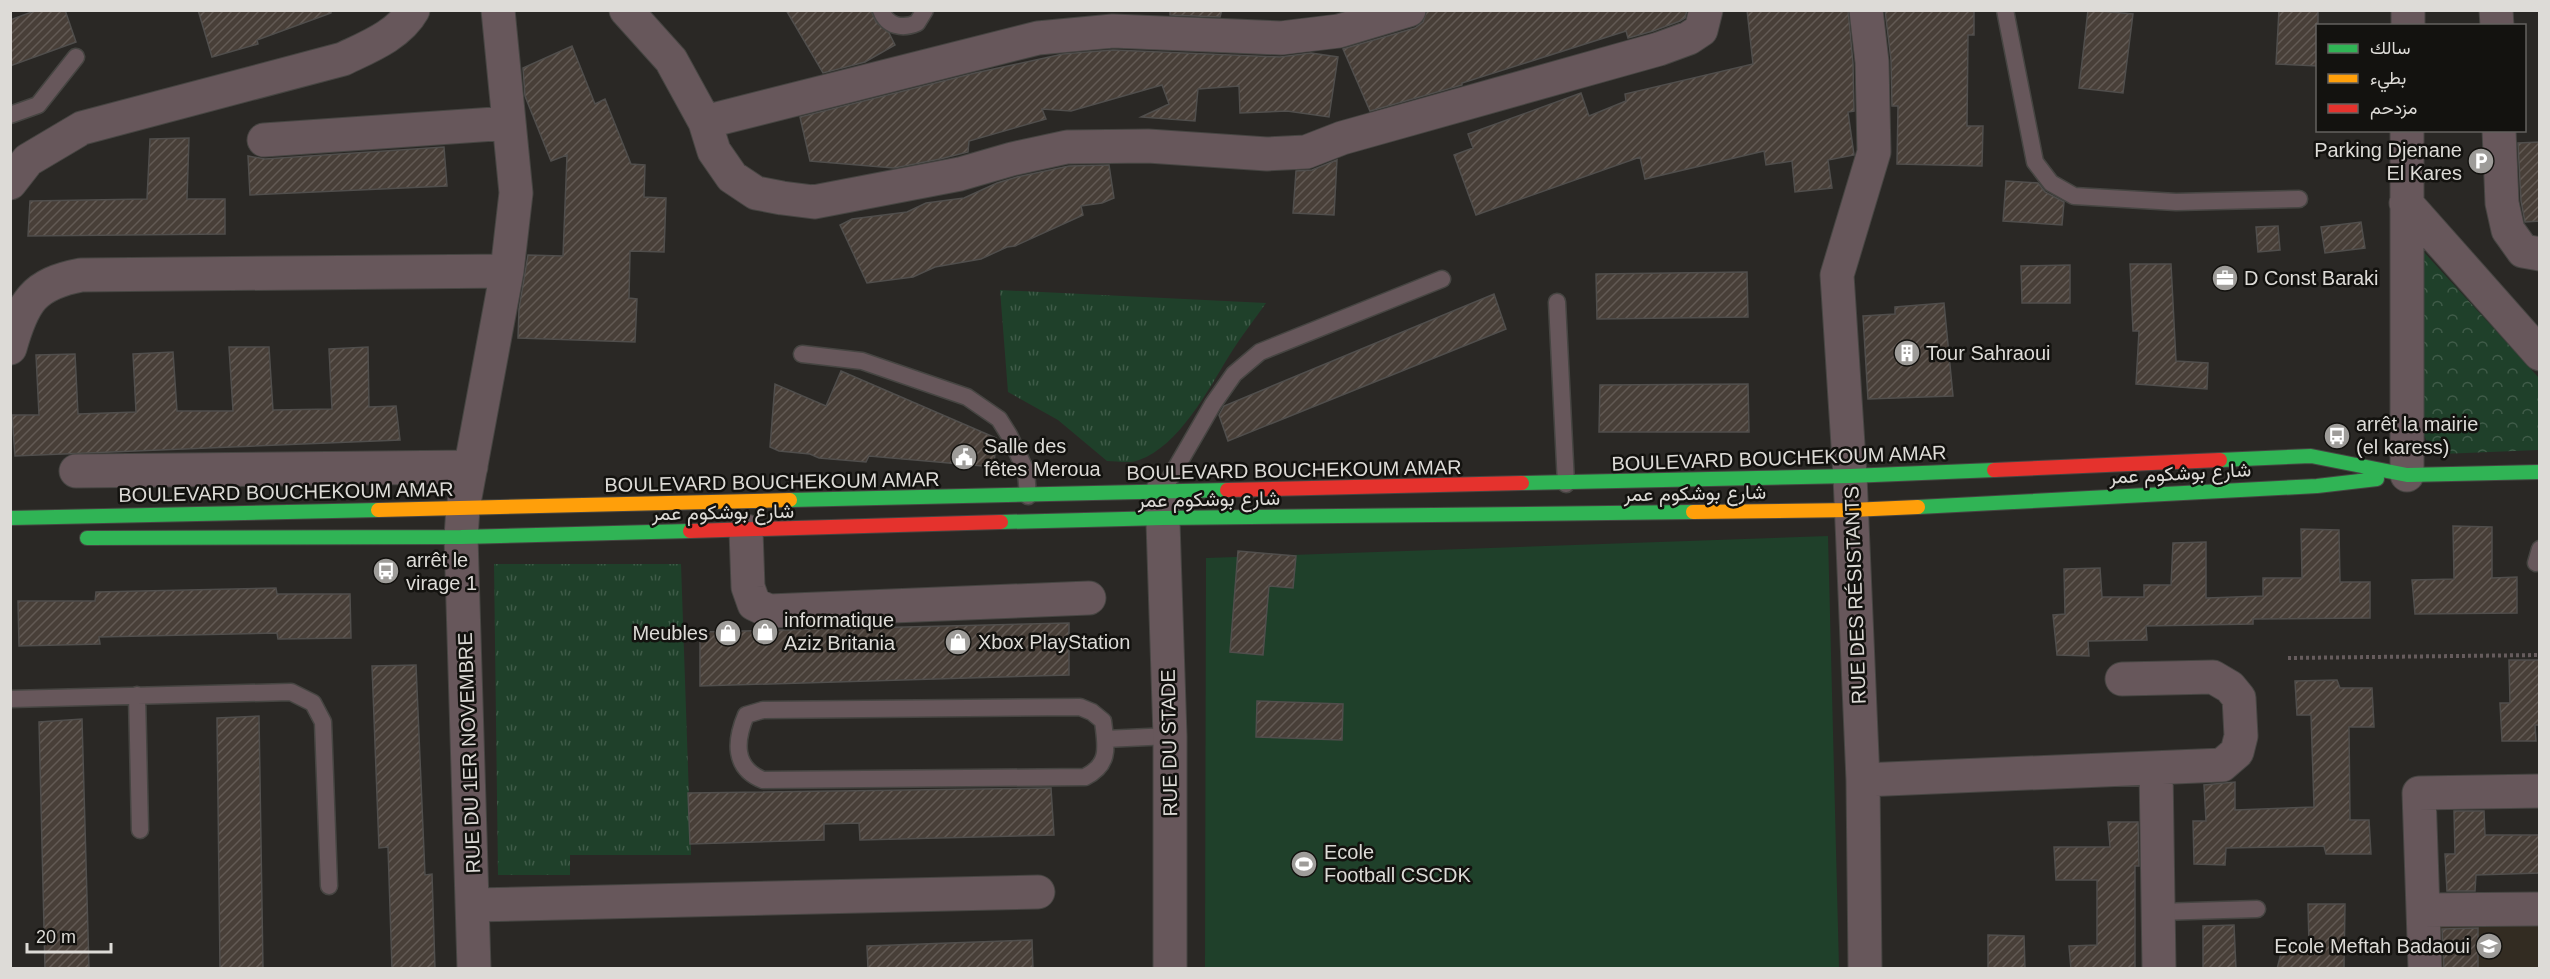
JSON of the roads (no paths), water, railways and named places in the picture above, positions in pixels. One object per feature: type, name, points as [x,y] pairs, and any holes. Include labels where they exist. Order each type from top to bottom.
[{"type":"street","points":[[10,183],[28,160],[82,128],[343,59],[378,42],[407,21],[413,10]]},
{"type":"street","name":"RUE DU 1ER NOVEMBRE","points":[[474,969],[462,522],[507,271],[516,193],[498,10]]},
{"type":"street","points":[[626,10],[671,60],[705,122],[714,151],[732,177],[756,193],[814,202],[960,174],[1012,159],[1067,147],[1148,146],[1267,154],[1306,152],[1342,138],[1659,50],[1689,38],[1701,30],[1706,10]]},
{"type":"street","points":[[705,122],[1038,38],[1113,31],[1281,38],[1339,31],[1409,10]]},
{"type":"street","name":"RUE DES RÉSISTANTS","points":[[1865,969],[1863,780],[1850,476],[1837,274],[1874,152],[1872,62],[1866,10]]},
{"type":"street","points":[[264,140],[509,123]]},
{"type":"street","points":[[2407,132],[2407,475]]},
{"type":"street","points":[[2499,132],[2502,203],[2508,230],[2523,251],[2540,254]]},
{"type":"street","points":[[2406,203],[2540,354]]},
{"type":"street","points":[[10,348],[23,309],[36,293],[56,280],[81,275],[507,271]]},
{"type":"street","name":"BOULEVARD BOUCHEKOUM AMAR","points":[[10,518],[462,522],[1028,496],[1162,505],[1566,484],[1850,476],[2311,456],[2407,475],[2540,472]]},
{"type":"street","points":[[76,471],[471,467]]},
{"type":"street","name":"شارع بوشكوم عمر","points":[[70,538],[462,522],[746,531],[1162,505],[1851,510],[2318,486],[2407,475]]},
{"type":"street","name":"RUE DU STADE","points":[[1162,505],[1170,736],[1170,969]]},
{"type":"street","points":[[746,531],[748,587],[754,604],[770,611],[1089,598]]},
{"type":"street","points":[[1863,780],[2222,765],[2237,752],[2241,736],[2239,698],[2230,687],[2213,677],[2122,679]]},
{"type":"street","points":[[2156,768],[2159,969]]},
{"type":"street","points":[[2425,969],[2419,793],[2540,791]]},
{"type":"street","points":[[474,905],[1038,892]]},
{"type":"street","points":[[2423,910],[2540,909]]},
{"type":"lane","points":[[881,10],[891,24],[900,27],[917,23],[925,10]]},
{"type":"lane","points":[[2005,10],[2035,162],[2050,183],[2074,196],[2176,202],[2299,199]]},
{"type":"lane","points":[[10,115],[38,105],[76,57]]},
{"type":"lane","points":[[1162,505],[1213,404],[1234,375],[1260,352],[1442,279]]},
{"type":"lane","points":[[1557,302],[1566,484]]},
{"type":"lane","points":[[802,354],[862,361],[967,397],[999,419],[1009,435],[1026,471],[1028,496]]},
{"type":"lane","points":[[10,699],[291,692],[313,702],[323,722],[329,886]]},
{"type":"lane","points":[[136,695],[140,830]]},
{"type":"lane","points":[[1080,707],[1092,712],[1102,721],[1105,739],[1105,758],[1097,771],[1085,777],[763,780],[750,775],[741,764],[740,730],[746,715],[763,710],[1080,707]]},
{"type":"lane","points":[[1105,739],[1170,736]]},
{"type":"lane","points":[[2158,912],[2257,909]]},
{"type":"place","name":"Parking Djenane El Kares","points":[[2481,161]]},
{"type":"place","name":"D Const Baraki","points":[[2225,278]]},
{"type":"place","name":"Tour Sahraoui","points":[[1907,353]]},
{"type":"place","name":"arrêt la mairie (el karess)","points":[[2337,436]]},
{"type":"place","name":"Salle des fêtes Meroua","points":[[964,457]]},
{"type":"place","name":"arrêt le virage 1","points":[[386,571]]},
{"type":"place","name":"informatique Aziz Britania","points":[[765,632]]},
{"type":"place","name":"Meubles","points":[[728,633]]},
{"type":"place","name":"Xbox PlayStation","points":[[958,642]]},
{"type":"place","name":"Ecole Football CSCDK","points":[[1304,864]]},
{"type":"place","name":"Ecole Meftah Badaoui","points":[[2489,946]]}]
